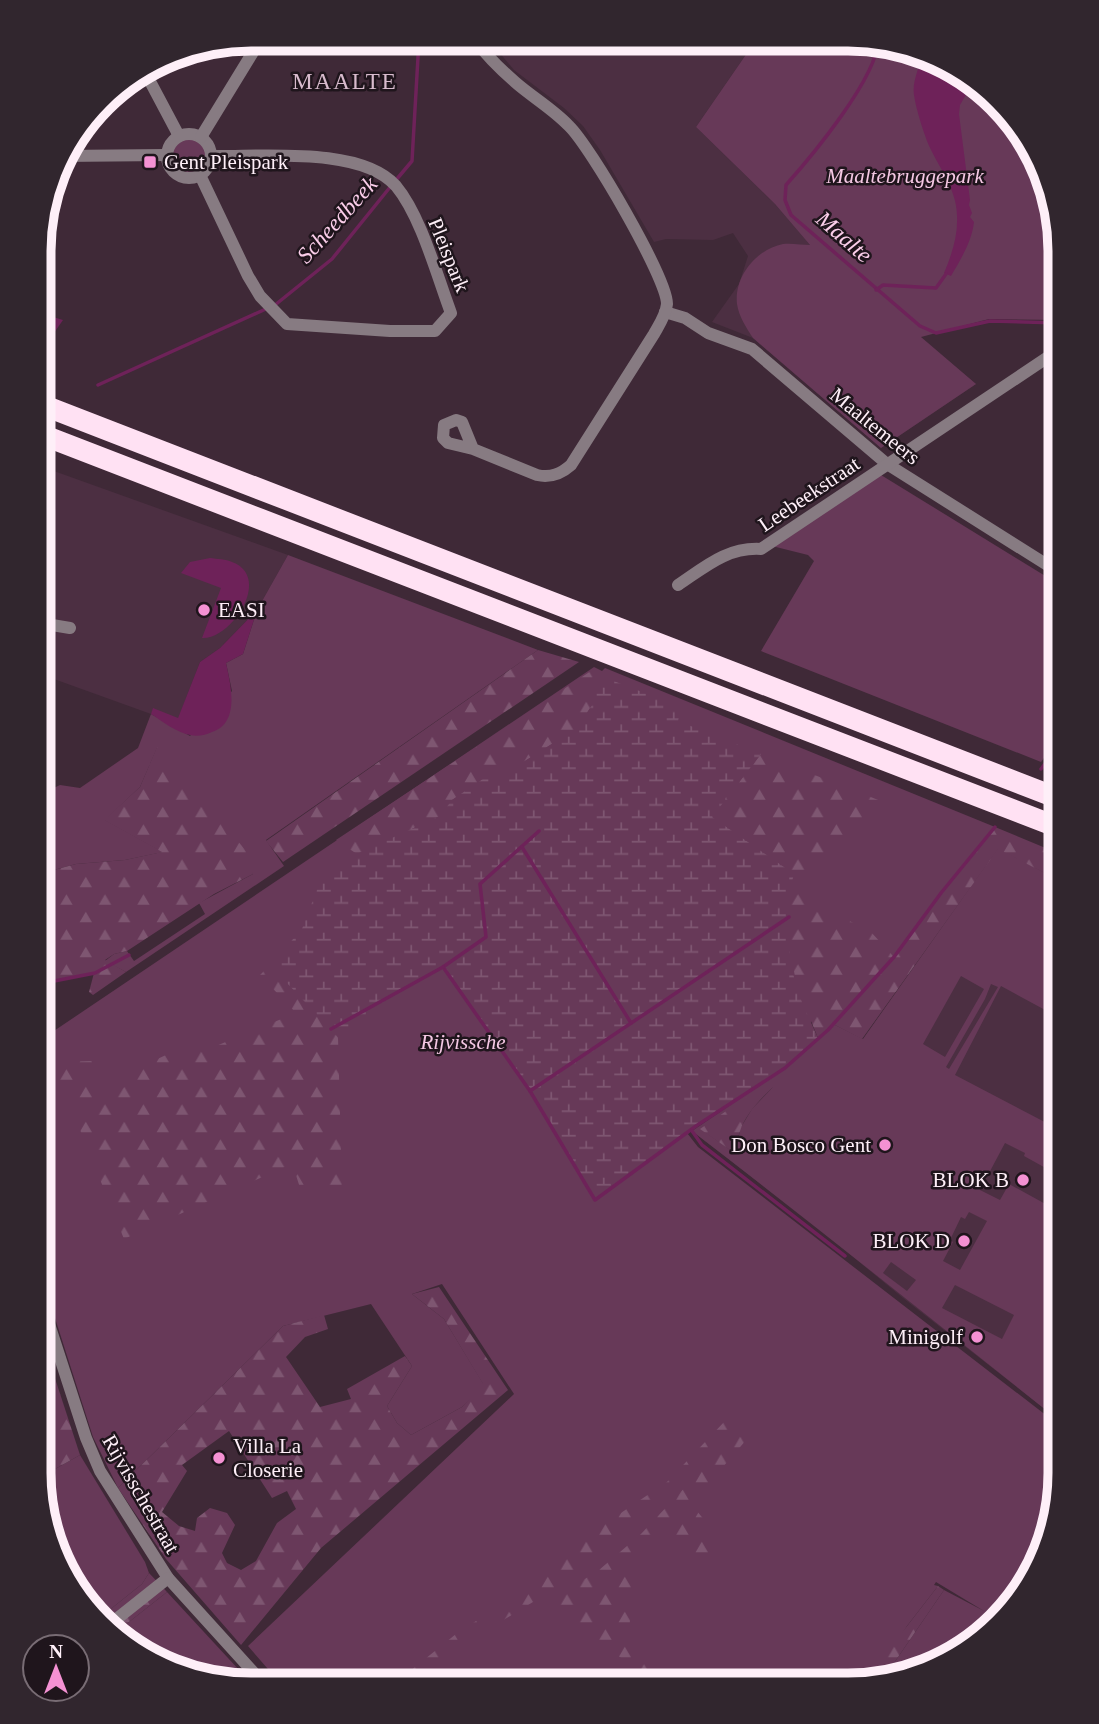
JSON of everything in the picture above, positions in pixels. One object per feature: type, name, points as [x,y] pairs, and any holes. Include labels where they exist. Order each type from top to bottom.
[{"type":"highway","points":[[51,408],[1048,794]]},
{"type":"highway","points":[[51,438],[1048,823]]},
{"type":"street","points":[[201,137],[253,51]]},
{"type":"street","points":[[473,449],[537,475],[555,475],[564,471],[571,465],[666,312],[664,289],[657,272],[582,139],[543,103],[517,84],[483,51]]},
{"type":"street","points":[[148,78],[179,136]]},
{"type":"street","points":[[190,134],[201,137],[208,145],[211,156],[208,167],[200,175],[188,178],[177,175],[169,165],[166,155],[171,143],[179,136],[190,134]]},
{"type":"street","points":[[74,156],[166,155]]},
{"type":"street","name":"Pleispark","points":[[200,175],[248,276],[270,307],[287,324],[390,331],[435,331],[451,313],[417,223],[391,182],[375,170],[328,158],[211,156]]},
{"type":"street","name":"Maaltemeers","points":[[666,312],[685,318],[708,333],[752,349],[887,464],[1048,565]]},
{"type":"street","name":"Leebeekstraat","points":[[678,584],[729,552],[745,548],[761,549],[1048,357]]},
{"type":"street","points":[[51,625],[70,628]]},
{"type":"street","name":"Rijvisschestraat","points":[[51,1329],[93,1457],[114,1495],[168,1578],[254,1673]]},
{"type":"street","points":[[115,1620],[168,1578]]},
{"type":"shaded area","points":[[498,51],[748,51],[696,127],[775,204],[812,247],[976,384],[881,448],[753,338],[712,322],[739,284],[748,256],[733,233],[713,240],[666,239],[654,242],[583,126],[514,70]]},
{"type":"shaded area","points":[[919,64],[948,77],[968,91],[960,105],[959,114],[972,213],[970,217],[974,222],[968,243],[951,276],[944,273],[955,238],[956,206],[950,187],[927,141],[916,106],[914,85]]},
{"type":"shaded area","points":[[51,316],[63,320],[51,337]]},
{"type":"shaded area","points":[[51,470],[288,555],[257,610],[220,648],[200,662],[178,719],[154,709],[151,714],[51,678]]},
{"type":"shaded area","points":[[210,558],[230,561],[244,570],[249,580],[248,593],[235,619],[225,629],[213,636],[202,638],[221,588],[181,573],[190,562]]},
{"type":"shaded area","points":[[257,610],[243,654],[226,663],[231,703],[227,721],[221,727],[207,734],[193,736],[175,729],[151,714],[153,708],[178,718],[200,662],[220,648]]},
{"type":"shaded area","name":"Don Bosco Gent","points":[[998,848],[1048,875],[1048,1412],[692,1131],[785,1068],[833,1024],[863,1039]]},
{"type":"green space","name":"Maaltebruggepark","points":[[748,51],[875,52],[925,66],[948,77],[990,109],[1007,129],[1022,150],[1038,186],[1048,237],[1048,320],[989,319],[921,337],[976,384],[881,448],[753,338],[743,322],[738,309],[737,294],[743,274],[749,265],[773,247],[783,244],[810,245],[775,204],[696,127]]},
{"type":"green space","points":[[189,139],[201,144],[206,156],[201,168],[189,173],[177,168],[172,156],[177,144]]},
{"type":"green space","points":[[881,475],[1048,578],[1048,752],[1041,762],[761,651],[814,561],[808,555],[772,546]]},
{"type":"green space","points":[[288,555],[538,650],[266,840],[284,866],[126,972],[105,961],[114,954],[127,951],[134,961],[205,914],[199,903],[253,874],[157,748],[140,787],[105,820],[163,852],[125,860],[76,864],[51,871],[51,789],[60,785],[80,788],[138,748],[151,714],[190,736],[232,691],[226,663],[243,654],[257,610]]},
{"type":"green space","points":[[538,650],[579,662],[283,862],[266,841]]},
{"type":"green space","name":"Rijvissche","points":[[594,667],[602,671],[605,668],[995,827],[894,957],[891,954],[684,1129],[698,1147],[1048,1417],[1048,1487],[1044,1513],[1038,1538],[1022,1574],[990,1615],[970,1632],[925,1658],[890,1668],[944,1590],[984,1611],[936,1582],[934,1585],[938,1586],[907,1626],[879,1670],[862,1673],[271,1673],[248,1646],[514,1394],[442,1284],[412,1294],[444,1319],[484,1385],[462,1407],[411,1435],[397,1423],[387,1406],[412,1366],[371,1304],[283,1326],[118,1488],[93,1437],[51,1306],[51,1033]]},
{"type":"green space","points":[[591,671],[598,675],[594,702],[577,728],[517,766],[483,779],[452,800],[440,816],[357,854],[336,840]]},
{"type":"green space","points":[[598,675],[681,707],[678,721],[761,754],[712,817],[794,874],[788,916],[790,960],[799,994],[818,1038],[785,1068],[696,1126],[595,1200],[530,1091],[443,968],[338,1037],[270,965],[302,929],[322,876],[357,854],[440,816],[452,800],[483,779],[517,766],[577,728],[594,702]]},
{"type":"green space","points":[[157,747],[248,853],[253,874],[214,894],[127,951],[114,954],[105,960],[126,972],[93,995],[89,992],[94,973],[51,982],[51,871],[76,864],[125,860],[162,852],[104,820],[140,787]]},
{"type":"green space","points":[[761,754],[891,805],[808,878],[794,874],[712,817]]},
{"type":"green space","points":[[995,827],[1048,849],[1048,875],[998,849],[862,1039],[833,1024],[818,1038],[797,987],[789,945],[791,883],[824,897],[831,912],[870,931],[894,957],[941,893]]},
{"type":"green space","name":"Don Bosco Gent","points":[[998,848],[1048,875],[1048,1011],[1001,986],[955,1075],[1048,1124],[1048,1169],[1005,1143],[980,1190],[1000,1200],[1009,1184],[1048,1205],[1048,1412],[692,1131],[785,1068],[833,1024],[863,1039]],"holes":[[[961,976],[984,989],[945,1057],[923,1044]],[[991,984],[998,987],[949,1069],[946,1067]],[[773,1087],[752,1109],[740,1129],[733,1152],[701,1129]],[[969,1212],[987,1221],[960,1270],[943,1261],[961,1217],[965,1219]],[[891,1262],[916,1280],[907,1291],[883,1273]],[[955,1285],[1014,1315],[1002,1339],[942,1308]]]},
{"type":"green space","points":[[270,965],[338,1037],[342,1191],[301,1191],[295,1172],[285,1167],[124,1239],[68,1100],[51,1091],[51,1070],[63,1062],[92,1061],[100,1092],[116,1097],[140,1067],[166,1055],[216,1046],[296,1013],[260,975]]},
{"type":"green space","points":[[773,1079],[773,1087],[745,1119],[733,1152],[700,1129]]},
{"type":"green space","points":[[439,1287],[508,1390],[321,1548],[241,1645],[166,1559],[118,1488],[283,1326],[324,1315],[328,1329],[305,1337],[286,1357],[320,1407],[351,1399],[347,1389],[405,1356],[412,1366],[387,1406],[397,1423],[411,1435],[462,1407],[483,1384],[444,1319],[412,1294]],"holes":[[[229,1431],[272,1498],[287,1491],[296,1509],[277,1523],[256,1561],[241,1570],[227,1563],[222,1553],[235,1525],[227,1513],[210,1508],[197,1518],[195,1531],[179,1526],[162,1512],[187,1471],[182,1465]]]},
{"type":"green space","points":[[51,1366],[80,1455],[51,1471]]},
{"type":"green space","points":[[725,1421],[735,1429],[646,1519],[604,1555],[569,1580],[454,1650],[424,1673],[408,1673],[456,1634],[530,1586],[591,1533],[667,1482]]},
{"type":"green space","points":[[738,1431],[747,1439],[691,1504],[721,1547],[717,1557],[708,1559],[691,1556],[653,1534],[629,1567],[632,1598],[628,1643],[668,1673],[627,1673],[634,1667],[545,1604],[599,1570],[641,1534]]},
{"type":"green space","points":[[80,1455],[145,1562],[149,1573],[142,1584],[107,1612],[77,1574],[66,1550],[55,1513],[51,1471]]},
{"type":"green space","points":[[149,1573],[167,1592],[123,1627],[107,1612],[142,1584]]},
{"type":"green space","points":[[938,1586],[944,1590],[890,1668],[872,1671]]},
{"type":"green space","points":[[167,1592],[242,1673],[224,1672],[174,1658],[150,1647],[123,1627]]},
{"type":"waterway","name":"Scheedbeek","points":[[396,180],[412,161],[418,51]]},
{"type":"waterway","name":"Maalte","points":[[876,52],[867,75],[841,116],[786,185],[785,200],[791,215],[920,326],[936,333],[990,321],[1048,323]]},
{"type":"waterway","name":"Scheedbeek","points":[[275,305],[332,259],[391,186]]},
{"type":"waterway","points":[[876,290],[883,285],[936,288],[946,274]]},
{"type":"waterway","name":"Scheedbeek","points":[[98,385],[268,308]]},
{"type":"waterway","points":[[1041,769],[1048,760]]},
{"type":"waterway","points":[[539,831],[480,884],[486,937],[443,967],[530,1091],[595,1200],[696,1126],[785,1068],[828,1030],[894,957],[941,893],[995,827]]},
{"type":"waterway","points":[[522,847],[631,1023]]},
{"type":"waterway","points":[[530,1091],[789,917]]},
{"type":"waterway","points":[[51,982],[95,973],[129,955]]},
{"type":"waterway","points":[[331,1029],[443,967]]},
{"type":"waterway","points":[[692,1131],[702,1145],[845,1256]]},
{"type":"place","name":"Gent Pleispark","points":[[150,162]]},
{"type":"place","name":"EASI","points":[[204,610]]},
{"type":"place","name":"Don Bosco Gent","points":[[885,1145]]},
{"type":"place","name":"BLOK B","points":[[1023,1180]]},
{"type":"place","name":"BLOK D","points":[[964,1241]]},
{"type":"place","name":"Minigolf","points":[[977,1337]]},
{"type":"place","name":"Villa La Closerie","points":[[219,1458]]},
{"type":"district","name":"MAALTE","points":[[345,81]]}]
